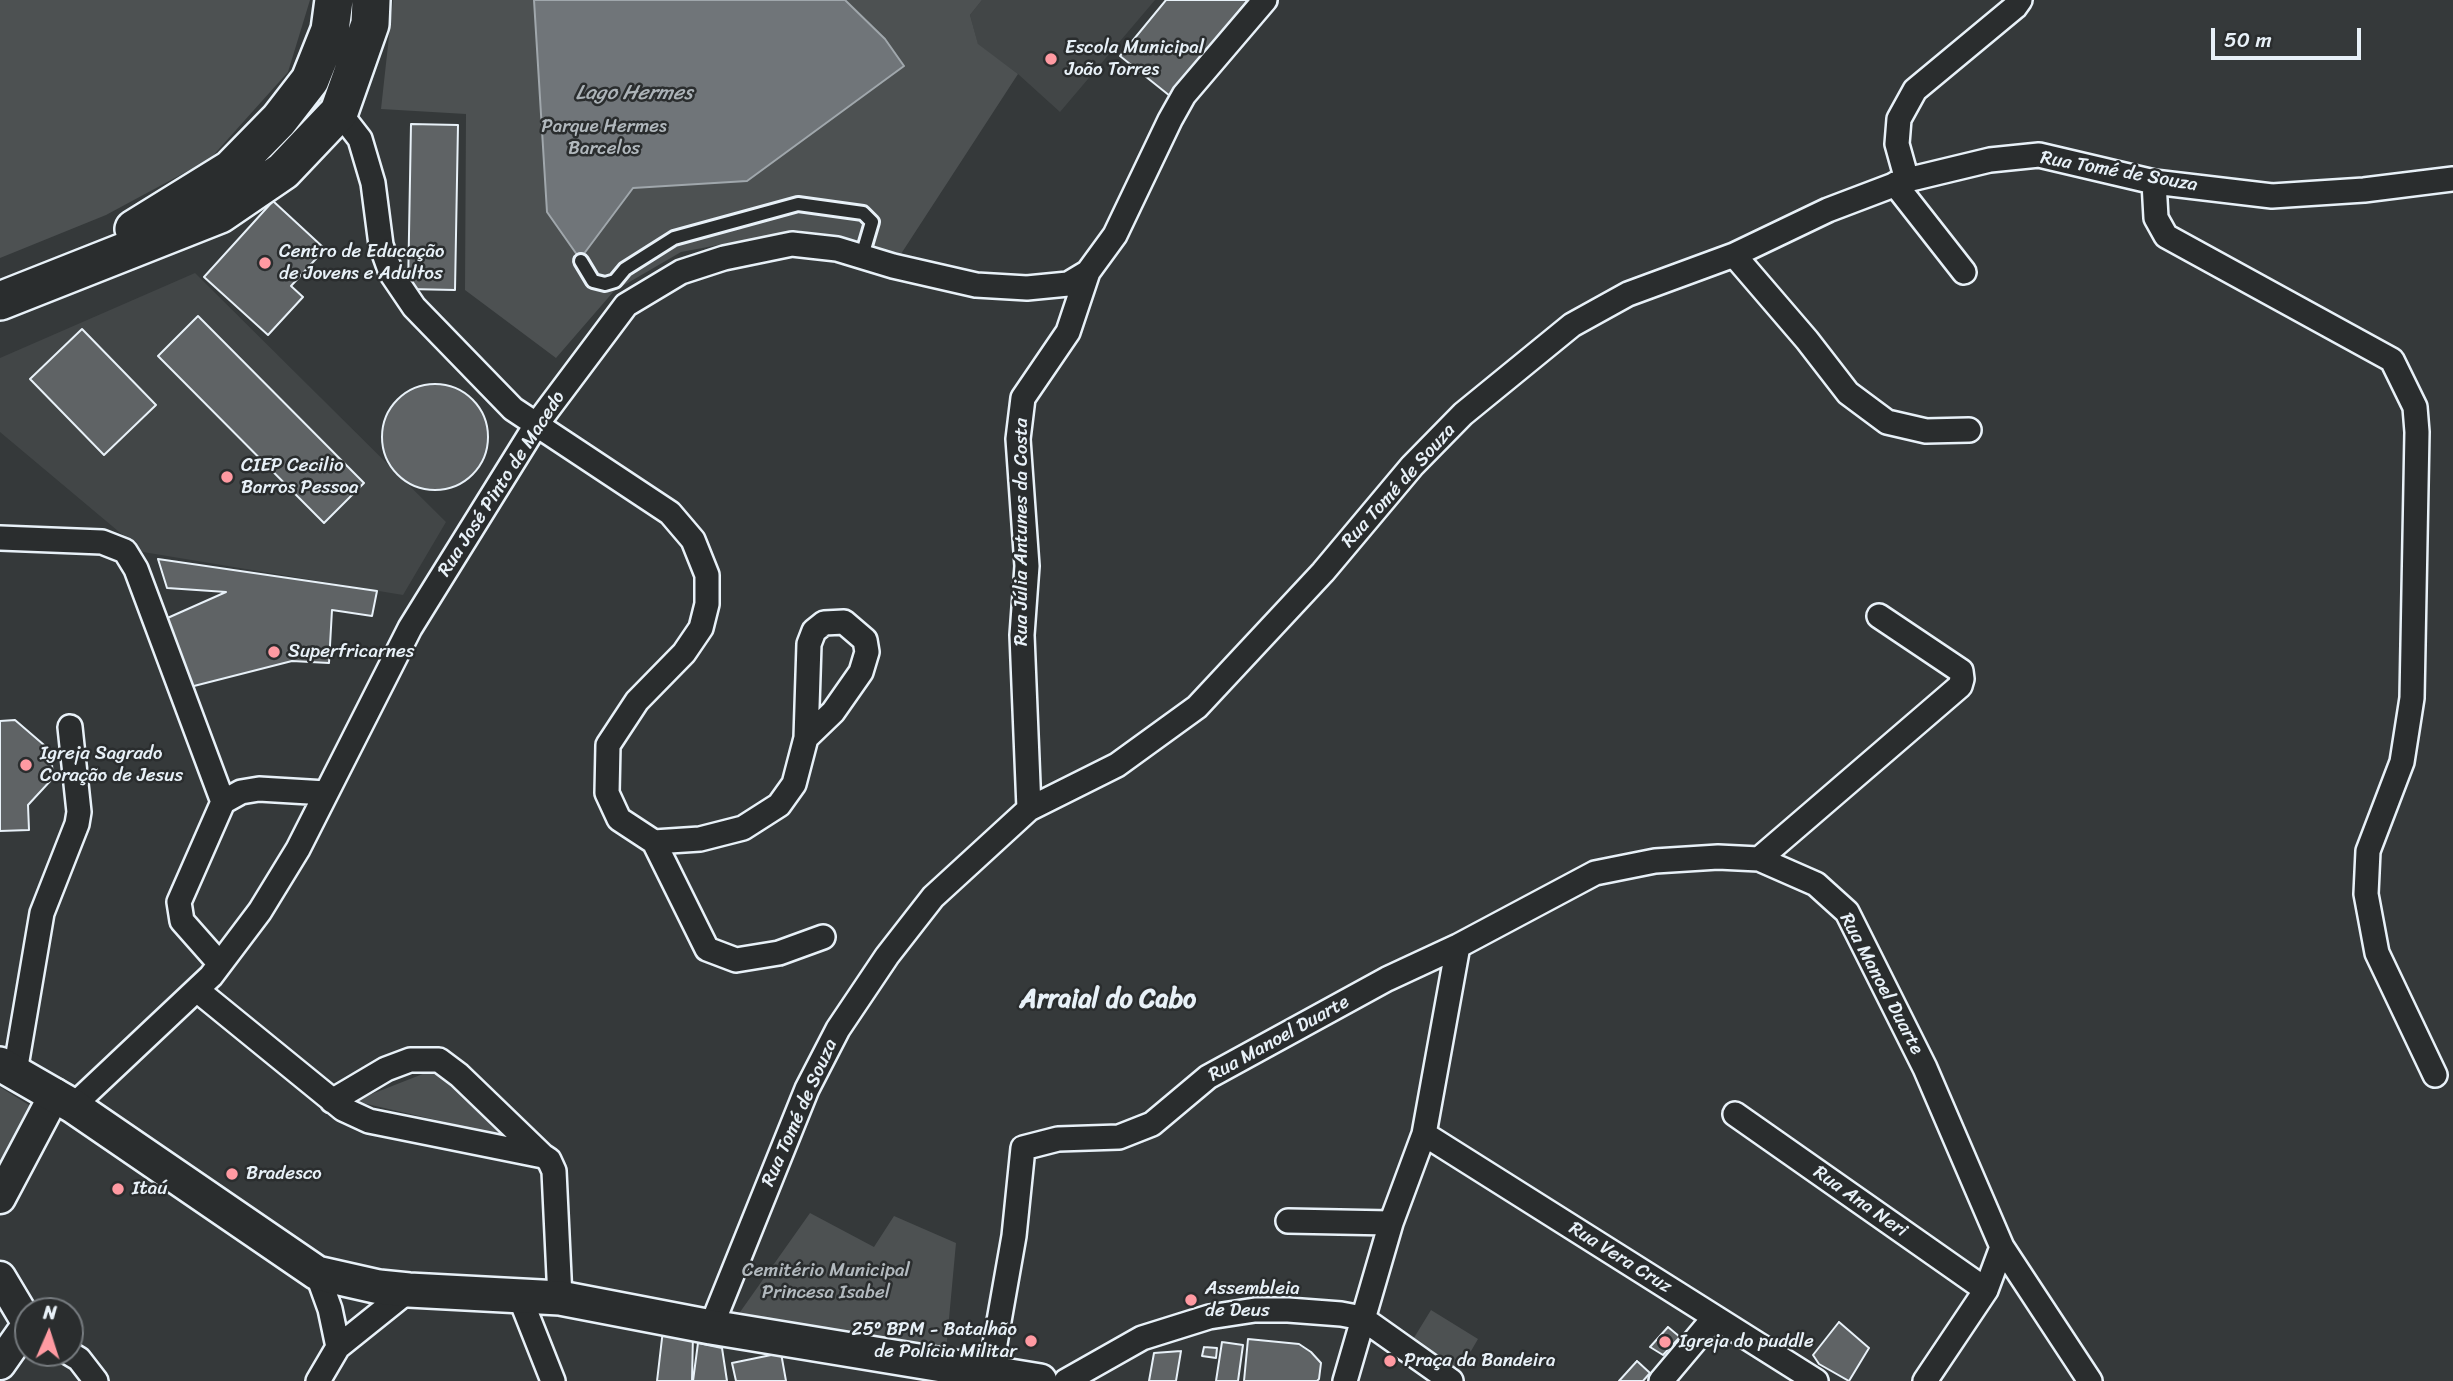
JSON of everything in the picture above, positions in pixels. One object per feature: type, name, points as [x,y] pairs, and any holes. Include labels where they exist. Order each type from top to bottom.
[{"type":"main road","points":[[0,278],[138,228],[231,169],[279,120],[310,80],[330,30],[334,0]]},
{"type":"main road","points":[[0,301],[220,214],[283,171],[339,112],[370,24],[371,0]]},
{"type":"main road","points":[[8,1068],[64,1100],[317,1273],[348,1281],[410,1290],[559,1298],[710,1327],[1040,1381]]},
{"type":"street","points":[[1088,272],[1115,235],[1184,95],[1265,0]]},
{"type":"street","points":[[1964,272],[1901,182],[1897,144],[1899,119],[1915,90],[2020,0]]},
{"type":"street","points":[[339,112],[360,139],[373,183],[381,245],[391,272],[414,307],[513,408],[670,513],[693,540],[707,575],[707,604],[701,628],[684,653],[637,701],[608,745],[607,793],[619,819],[654,842],[707,949],[736,960],[779,953],[823,937]]},
{"type":"street","name":"Rua Tomé de Souza","points":[[710,1327],[807,1089],[838,1029],[887,956],[933,897],[1029,809],[1117,765],[1196,707],[1323,572],[1421,457],[1463,414],[1572,325],[1628,294],[1734,255],[1828,210],[1901,182],[1990,160],[2039,155],[2154,182],[2272,196],[2364,190],[2453,178]]},
{"type":"street","points":[[2154,182],[2156,218],[2166,236],[2392,360],[2415,407],[2417,432],[2412,698],[2402,762],[2368,851],[2366,894],[2377,953],[2435,1075]]},
{"type":"street","name":"Rua José Pinto de Macedo","points":[[64,1100],[197,990],[260,911],[299,849],[410,628],[536,425],[626,306],[681,272],[724,258],[792,244],[837,249],[976,285],[1027,288],[1068,284],[1088,272]]},
{"type":"street","points":[[1734,255],[1807,340],[1848,393],[1887,422],[1926,431],[1969,430]]},
{"type":"street","name":"Rua Júlia Antunes da Costa","points":[[1029,809],[1023,635],[1027,566],[1018,439],[1023,398],[1068,332],[1088,272]]},
{"type":"street","points":[[0,538],[102,542],[125,551],[136,569],[223,802]]},
{"type":"street","points":[[1759,859],[1960,686],[1961,671],[1879,616]]},
{"type":"street","points":[[654,842],[701,839],[743,828],[779,805],[794,784],[806,738],[809,644],[814,631],[824,623],[844,622],[865,640],[867,652],[861,672],[833,712],[806,738]]},
{"type":"street","points":[[8,1068],[42,913],[77,824],[79,812],[71,727]]},
{"type":"street","points":[[220,964],[182,921],[179,902],[223,802],[241,792],[258,789],[326,793]]},
{"type":"street","name":"Rua Manoel Duarte","points":[[990,1372],[1014,1236],[1023,1148],[1058,1139],[1119,1137],[1152,1124],[1208,1077],[1387,979],[1458,946],[1595,873],[1656,861],[1718,857],[1759,859],[1816,884],[1847,912],[1925,1068],[2002,1247],[2090,1381]]},
{"type":"street","points":[[1345,1381],[1391,1223],[1424,1134],[1458,946]]},
{"type":"street","points":[[197,990],[332,1101],[369,1121],[543,1156]]},
{"type":"street","points":[[332,1101],[386,1069],[410,1060],[439,1060],[459,1075],[549,1160],[554,1171],[559,1298]]},
{"type":"street","points":[[0,1198],[64,1100]]},
{"type":"street","name":"Rua Ana Neri","points":[[1735,1114],[1986,1290]]},
{"type":"street","name":"Rua Vera Cruz","points":[[1424,1134],[1816,1381]]},
{"type":"street","points":[[1288,1221],[1391,1223]]},
{"type":"street","points":[[1926,1381],[1986,1290],[2002,1247]]},
{"type":"street","points":[[317,1273],[330,1309],[338,1347]]},
{"type":"street","points":[[0,1277],[14,1300]]},
{"type":"street","points":[[318,1381],[338,1347],[410,1290]]},
{"type":"street","points":[[519,1295],[553,1381]]},
{"type":"street","points":[[1066,1381],[1142,1338],[1209,1317],[1255,1310],[1314,1311],[1362,1318],[1451,1381]]},
{"type":"street","points":[[1661,1381],[1714,1318]]},
{"type":"street","points":[[0,1364],[14,1344]]},
{"type":"street","points":[[84,1365],[96,1381]]},
{"type":"lane","points":[[581,261],[593,281],[605,284],[615,281],[625,268],[674,237],[798,204],[863,213],[872,222],[862,256]]},
{"type":"shaded area","name":"Escola Municipal João Torres","points":[[982,0],[1155,0],[1060,112],[1018,74],[978,45],[970,15]]},
{"type":"shaded area","name":"CIEP Cecilio Barros Pessoa","points":[[195,273],[446,522],[403,595],[143,552],[0,432],[0,358]]},
{"type":"green space","points":[[0,0],[310,0],[288,72],[210,159],[106,215],[0,258]]},
{"type":"green space","name":"Parque Hermes Barcelos","points":[[393,0],[982,0],[970,15],[978,44],[1018,74],[899,257],[798,230],[681,252],[614,291],[556,358],[465,290],[466,114],[381,109]]},
{"type":"green space","points":[[438,1068],[514,1138],[354,1101]]},
{"type":"green space","points":[[0,1087],[37,1110],[0,1174]]},
{"type":"green space","name":"Cemitério Municipal Princesa Isabel","points":[[810,1213],[874,1247],[894,1216],[956,1243],[946,1351],[733,1322]]},
{"type":"green space","points":[[1431,1310],[1478,1339],[1460,1370],[1412,1341]]},
{"type":"water","name":"Lago Hermes","points":[[534,0],[845,0],[885,39],[904,66],[747,181],[633,188],[580,259],[547,212]]},
{"type":"building","points":[[1166,0],[1248,0],[1170,96],[1120,56]]},
{"type":"building","points":[[411,124],[458,125],[455,290],[408,289]]},
{"type":"building","name":"Centro de Educação de Jovens e Adultos","points":[[273,201],[325,249],[291,286],[303,297],[268,335],[204,277]]},
{"type":"building","points":[[198,316],[364,483],[324,523],[158,356]]},
{"type":"building","points":[[82,329],[156,405],[104,455],[30,379]]},
{"type":"building","points":[[435,384],[455,388],[473,399],[484,417],[488,437],[484,457],[473,475],[455,486],[435,490],[415,486],[397,475],[386,457],[382,437],[386,417],[397,399],[415,388]]},
{"type":"building","points":[[158,559],[377,591],[372,616],[332,610],[329,663],[292,661],[190,687],[163,620],[226,592],[167,588]]},
{"type":"building","name":"Igreja Sagrado Coração de Jesus","points":[[15,720],[51,751],[53,778],[28,805],[29,830],[0,831],[0,721]]},
{"type":"building","points":[[1839,1322],[1869,1348],[1849,1381],[1819,1364],[1813,1355]]},
{"type":"building","name":"Igreja do puddle","points":[[1668,1327],[1680,1337],[1663,1355],[1650,1347]]},
{"type":"building","points":[[663,1330],[693,1334],[692,1381],[657,1381]]},
{"type":"building","points":[[1248,1339],[1299,1344],[1321,1363],[1319,1379],[1244,1381]]},
{"type":"building","points":[[1222,1342],[1243,1345],[1238,1381],[1216,1381]]},
{"type":"building","points":[[698,1343],[722,1348],[727,1381],[693,1381]]},
{"type":"building","points":[[1204,1347],[1217,1348],[1216,1358],[1202,1356]]},
{"type":"building","points":[[1181,1351],[1176,1381],[1149,1381],[1154,1353]]},
{"type":"building","points":[[781,1353],[786,1381],[736,1381],[732,1363]]},
{"type":"building","points":[[1637,1361],[1650,1373],[1643,1381],[1619,1381]]},
{"type":"place","name":"Escola Municipal João Torres","points":[[1051,59]]},
{"type":"place","name":"Centro de Educação de Jovens e Adultos","points":[[265,263]]},
{"type":"place","name":"CIEP Cecilio Barros Pessoa","points":[[227,477]]},
{"type":"place","name":"Superfricarnes","points":[[274,652]]},
{"type":"place","name":"Igreja Sagrado Coração de Jesus","points":[[26,765]]},
{"type":"place","name":"Bradesco","points":[[232,1174]]},
{"type":"place","name":"Itaú","points":[[118,1189]]},
{"type":"place","name":"Assembleia de Deus","points":[[1191,1300]]},
{"type":"place","name":"25º BPM - Batalhão de Polícia Militar","points":[[1031,1341]]},
{"type":"place","name":"Igreja do puddle","points":[[1665,1342]]},
{"type":"place","name":"Praça da Bandeira","points":[[1390,1361]]},
{"type":"district","name":"Arraial do Cabo","points":[[1108,1000]]}]
